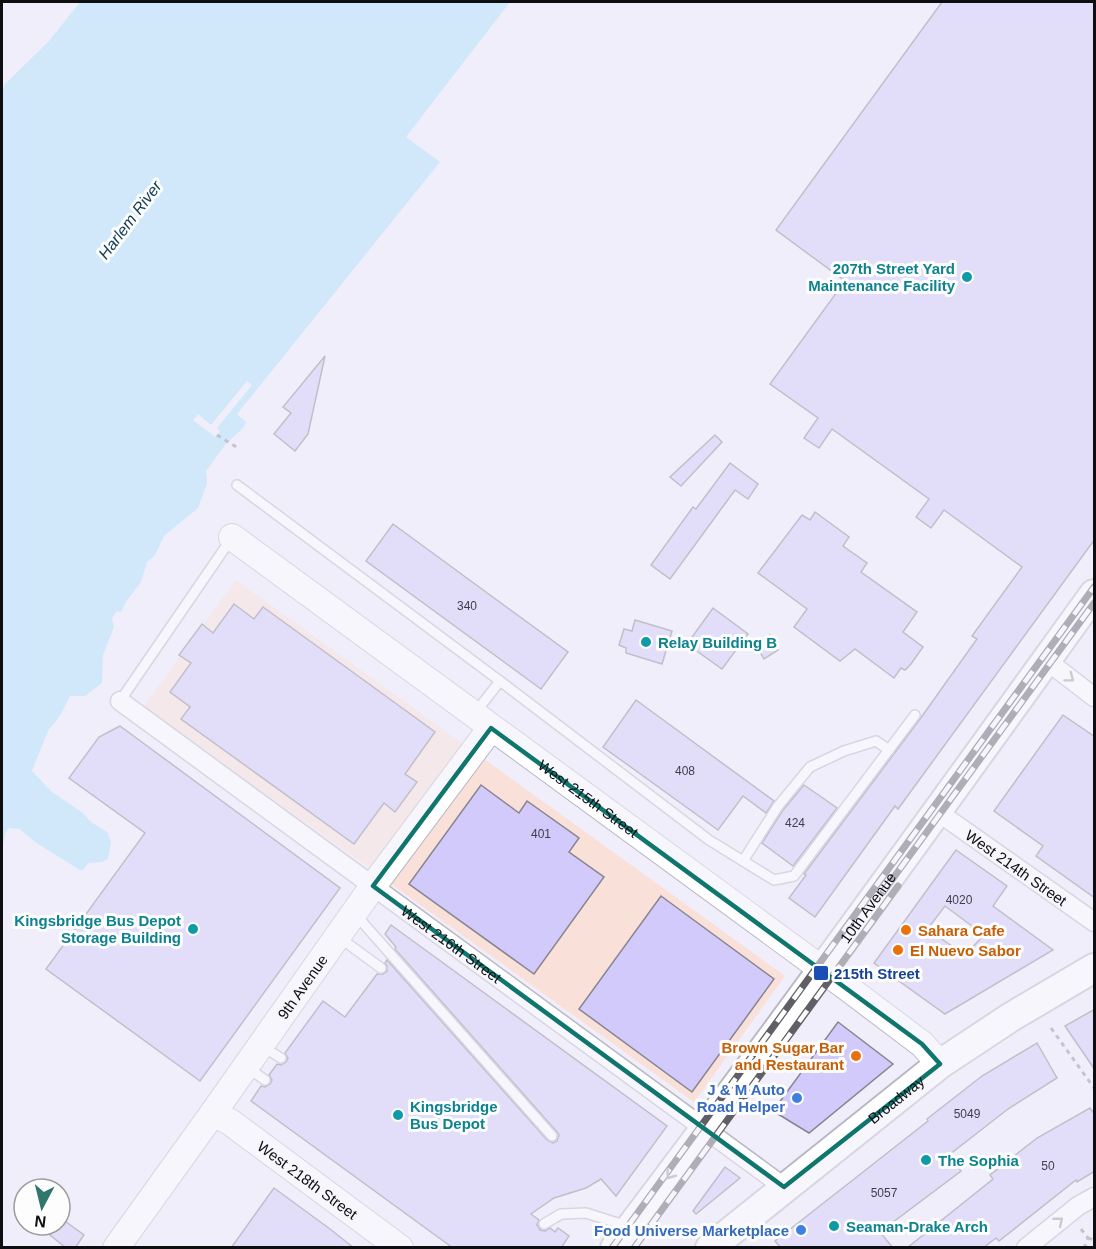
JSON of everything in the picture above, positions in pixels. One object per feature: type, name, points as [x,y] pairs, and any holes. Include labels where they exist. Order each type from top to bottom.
[{"type":"main road","name":"10th Avenue","points":[[623,1237],[938,812],[1095,594]]},
{"type":"main road","name":"Broadway","points":[[710,1248],[940,1064],[1011,1017],[1095,968]]},
{"type":"street","name":"West 215th Street","points":[[232,537],[922,1044],[940,1064]]},
{"type":"street","points":[[1046,660],[1095,697]]},
{"type":"street","name":"West 216th Street","points":[[120,701],[784,1187]]},
{"type":"street","name":"9th Avenue","points":[[116,1248],[213,1113],[256,1073],[271,1052],[338,936],[483,722]]},
{"type":"street","name":"West 214th Street","points":[[938,812],[1095,922]]},
{"type":"street","name":"West 218th Street","points":[[213,1113],[235,1126],[400,1248]]},
{"type":"street","points":[[1026,1248],[1078,1206],[1095,1197]]},
{"type":"lane","points":[[237,485],[708,840],[774,880],[794,876],[915,715]]},
{"type":"lane","points":[[120,701],[232,537]]},
{"type":"lane","points":[[483,722],[500,681]]},
{"type":"lane","points":[[743,861],[778,806],[810,767],[844,751],[876,741],[889,750]]},
{"type":"lane","points":[[354,913],[552,1136]]},
{"type":"lane","points":[[338,936],[381,968]]},
{"type":"lane","points":[[544,1224],[561,1214],[586,1213],[623,1237]]},
{"type":"path","points":[[217,435],[238,448]]},
{"type":"path","points":[[1051,1028],[1095,1088]]},
{"type":"path","points":[[1081,1229],[1088,1238],[1095,1240]]},
{"type":"path","points":[[1088,1238],[1085,1245],[1088,1248]]},
{"type":"highlighted area","points":[[491,728],[922,1044],[940,1064],[784,1187],[373,886]]},
{"type":"shaded area","points":[[236,580],[785,976],[694,1102],[144,706]]},
{"type":"water","name":"Harlem River","points":[[80,2],[510,2],[406,137],[440,162],[237,414],[246,422],[206,471],[207,483],[198,508],[164,536],[155,555],[147,562],[141,582],[121,612],[117,611],[112,618],[114,627],[103,655],[102,683],[85,696],[70,696],[61,714],[48,731],[32,771],[52,792],[107,832],[111,842],[108,859],[88,863],[83,870],[38,844],[19,829],[8,828],[2,849],[2,91],[5,84],[49,41]]},
{"type":"pier","points":[[247,381],[252,385],[217,428],[220,431],[215,437],[193,420],[198,414],[211,425]]},
{"type":"building","name":"207th Street Yard Maintenance Facility","points":[[942,2],[1095,2],[1095,539],[898,809],[895,806],[815,917],[789,898],[806,875],[804,874],[977,639],[972,636],[1022,567],[944,510],[931,528],[916,517],[929,499],[832,429],[819,448],[804,438],[818,418],[770,384],[845,281],[776,230]]},
{"type":"building","points":[[325,356],[308,434],[295,451],[274,434],[291,413],[283,407]]},
{"type":"building","points":[[715,435],[722,442],[681,486],[670,477]]},
{"type":"building","points":[[730,463],[758,484],[748,499],[735,490],[670,579],[651,565],[693,507],[696,509]]},
{"type":"building","points":[[815,512],[849,537],[843,546],[867,563],[861,572],[917,612],[903,632],[923,647],[911,664],[905,670],[901,668],[894,678],[855,649],[840,661],[794,627],[807,609],[758,573],[802,515],[810,520]]},
{"type":"building","points":[[393,524],[568,652],[541,689],[366,561]]},
{"type":"building","points":[[234,604],[254,619],[263,607],[435,732],[405,774],[417,782],[395,812],[384,803],[354,844],[181,719],[190,707],[170,692],[191,663],[179,655],[202,624],[213,633]]},
{"type":"building","points":[[713,608],[748,634],[722,669],[687,644]]},
{"type":"building","name":"Relay Building B","points":[[635,620],[672,631],[662,664],[626,653],[626,648],[619,645],[624,629],[632,631]]},
{"type":"building","points":[[770,635],[778,650],[764,659],[755,644]]},
{"type":"building","points":[[636,700],[774,801],[766,813],[743,796],[718,830],[603,747]]},
{"type":"building","points":[[1063,715],[1095,737],[1095,898],[1036,856],[1043,846],[994,811]]},
{"type":"building","name":"Kingsbridge Bus Depot Storage Building","points":[[120,726],[340,888],[200,1081],[46,969],[145,833],[69,778],[99,737]]},
{"type":"building","points":[[481,785],[519,813],[527,801],[579,838],[569,852],[604,877],[534,974],[409,884]]},
{"type":"building","points":[[804,785],[837,808],[793,866],[762,843],[783,810]]},
{"type":"building","points":[[956,850],[1007,886],[993,906],[1053,950],[945,1014],[874,963]],"holes":[[[945,906],[984,935],[965,955],[929,927]]]},
{"type":"building","points":[[661,896],[774,979],[692,1092],[579,1009]]},
{"type":"building","name":"Kingsbridge Bus Depot","points":[[391,925],[667,1126],[616,1196],[601,1179],[586,1188],[554,1198],[531,1214],[539,1220],[537,1225],[540,1230],[545,1231],[550,1228],[555,1232],[558,1228],[569,1236],[561,1248],[453,1248],[251,1101],[261,1086],[265,1087],[270,1084],[272,1080],[269,1075],[277,1064],[281,1065],[286,1062],[288,1058],[285,1053],[323,1001],[345,1017],[377,974],[387,971],[385,963],[387,960],[547,1140],[553,1143],[557,1141],[559,1135],[557,1132],[395,949],[396,947],[385,934]]},
{"type":"building","points":[[1095,1009],[1095,1070],[1065,1026]]},
{"type":"building","points":[[838,1022],[893,1064],[809,1133],[773,1111]]},
{"type":"building","points":[[1037,1043],[1057,1078],[1008,1109],[949,1155],[961,1171],[880,1232],[893,1248],[781,1248],[775,1241],[982,1076]]},
{"type":"building","points":[[1090,1108],[1095,1115],[1095,1171],[1077,1182],[1076,1180],[999,1241],[996,1238],[983,1248],[907,1248],[993,1179],[990,1175],[1037,1138]]},
{"type":"building","points":[[725,1167],[740,1178],[696,1214],[693,1211]]},
{"type":"building","points":[[274,1188],[330,1229],[354,1248],[231,1248]]},
{"type":"building","points":[[72,1226],[84,1235],[75,1248],[66,1248],[52,1237],[72,1237]]},
{"type":"railway","points":[[612,1248],[1094,587]]},
{"type":"railway","points":[[883,892],[1094,603]]},
{"type":"railway","points":[[634,1248],[898,886]]},
{"type":"place","name":"207th Street Yard Maintenance Facility","points":[[967,277]]},
{"type":"place","name":"Relay Building B","points":[[646,642]]},
{"type":"place","name":"Kingsbridge Bus Depot Storage Building","points":[[193,929]]},
{"type":"place","name":"Sahara Cafe","points":[[906,930]]},
{"type":"place","name":"El Nuevo Sabor","points":[[898,950]]},
{"type":"place","name":"215th Street","points":[[821,973]]},
{"type":"place","name":"Brown Sugar Bar and Restaurant","points":[[856,1056]]},
{"type":"place","name":"J & M Auto Road Helper","points":[[797,1098]]},
{"type":"place","name":"Kingsbridge Bus Depot","points":[[398,1115]]},
{"type":"place","name":"The Sophia","points":[[926,1160]]},
{"type":"place","name":"Seaman-Drake Arch","points":[[834,1226]]},
{"type":"place","name":"Food Universe Marketplace","points":[[801,1230]]}]
